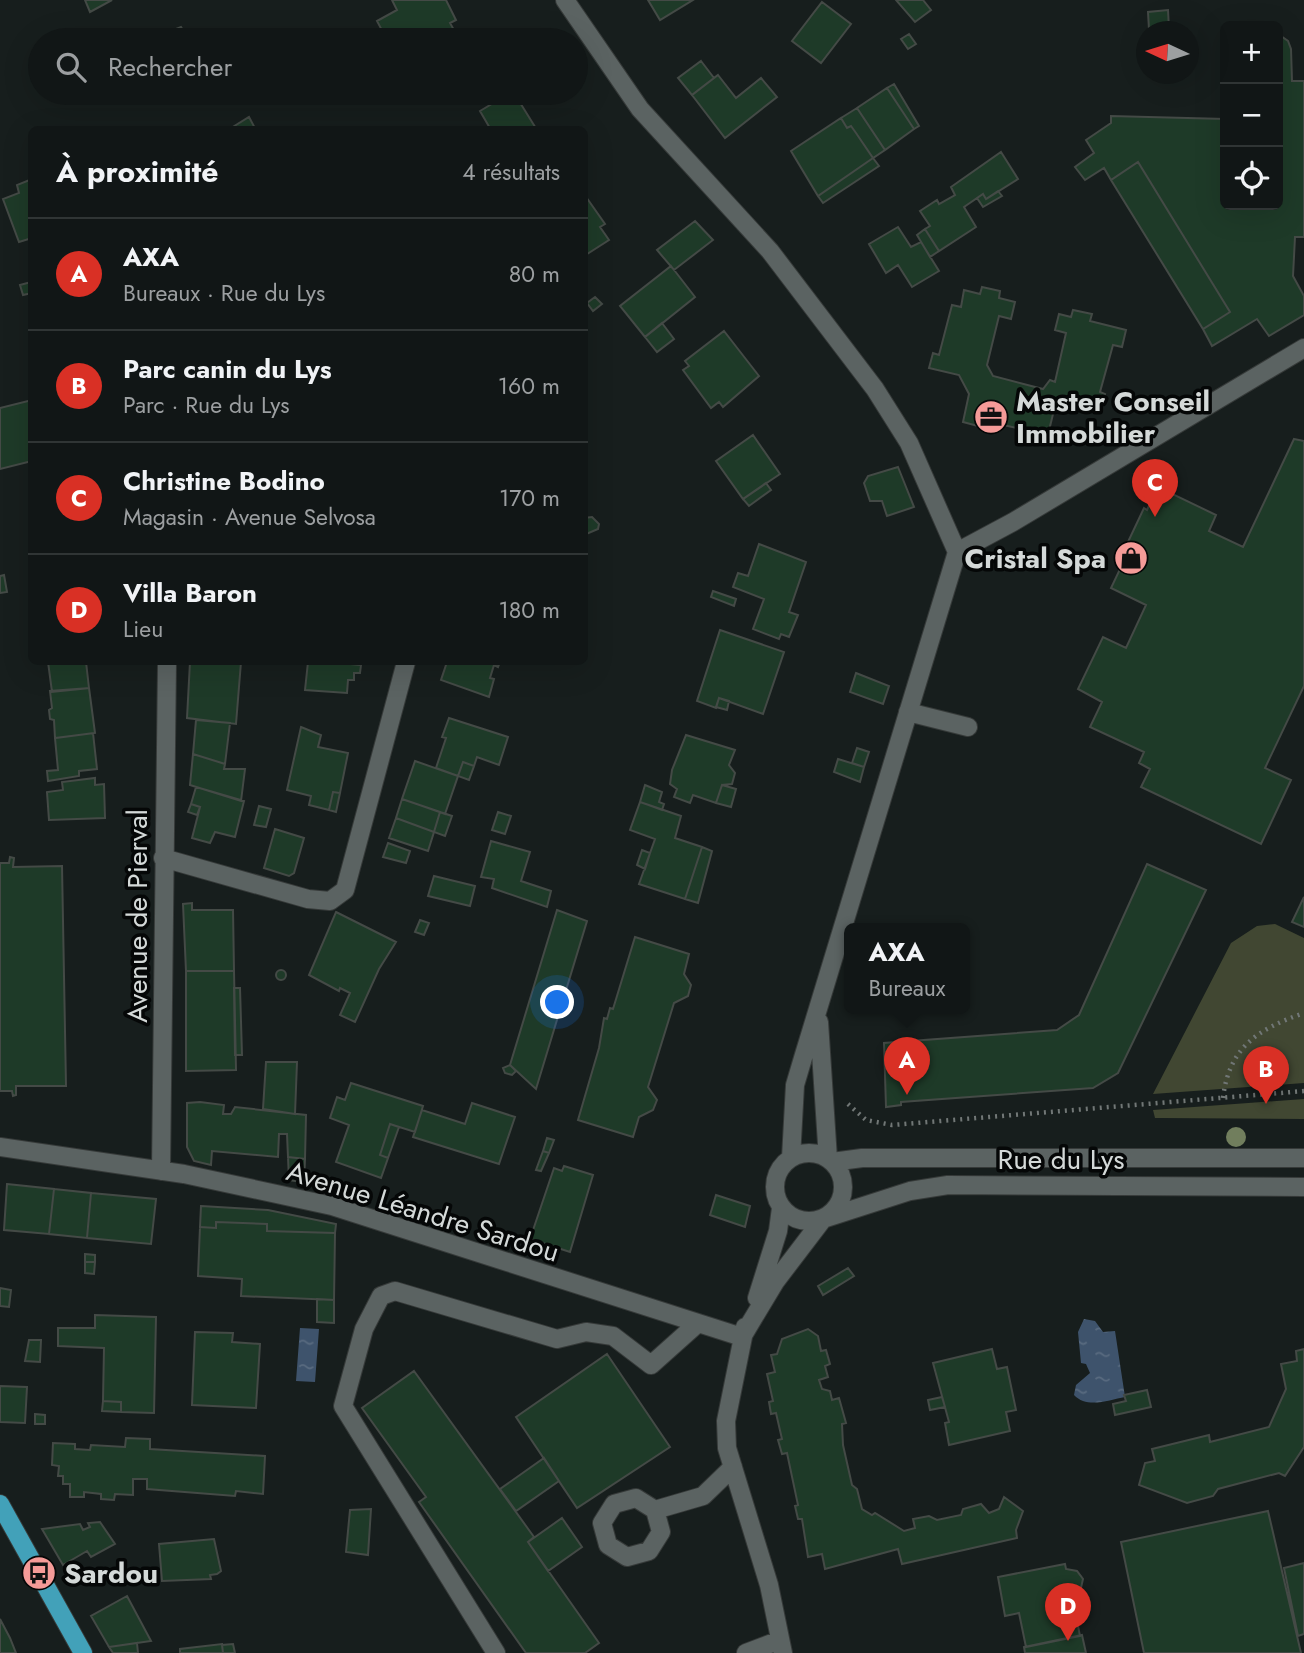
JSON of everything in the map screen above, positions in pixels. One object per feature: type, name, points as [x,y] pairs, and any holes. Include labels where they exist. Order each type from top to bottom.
[{"type":"main road","points":[[0,1503],[83,1653]]},
{"type":"street","points":[[565,0],[584,28]]},
{"type":"street","points":[[588,33],[640,109],[770,251],[876,389],[909,443],[957,552],[796,1085],[791,1158]]},
{"type":"street","points":[[957,552],[1013,522],[1304,348]]},
{"type":"street","name":"Avenue de Pierval","points":[[162,1171],[167,665]]},
{"type":"street","points":[[163,858],[308,899],[330,901],[345,890],[405,665]]},
{"type":"street","points":[[908,712],[968,727]]},
{"type":"street","points":[[741,1336],[775,1282],[823,1219],[837,1207],[843,1188],[842,1177],[830,1160],[821,1085],[820,1001]]},
{"type":"street","name":"Avenue Léandre Sardou","points":[[0,1147],[162,1171],[332,1206],[741,1336]]},
{"type":"street","points":[[746,1653],[782,1646],[769,1585],[727,1448],[726,1421],[741,1336],[771,1258],[781,1208],[774,1187],[782,1166],[791,1158],[811,1153],[830,1160]]},
{"type":"street","name":"Rue du Lys","points":[[830,1160],[1304,1158]]},
{"type":"street","name":"Rue du Lys","points":[[823,1219],[910,1191],[948,1185],[1304,1187]]},
{"type":"street","points":[[781,1208],[800,1221],[823,1219]]},
{"type":"street","points":[[496,1653],[342,1406],[364,1329],[381,1296],[394,1291],[557,1339],[586,1332],[613,1336],[651,1365],[698,1323]]},
{"type":"street","points":[[655,1510],[703,1496],[733,1468]]},
{"type":"path","points":[[1223,1098],[1226,1072],[1248,1041],[1279,1021],[1304,1013]]},
{"type":"path","points":[[821,1085],[834,1088],[866,1120],[884,1125],[1304,1091]]},
{"type":"green space","points":[[1275,924],[1304,938],[1304,1083],[1153,1094],[1231,943],[1257,926]]},
{"type":"green space","points":[[1304,1099],[1304,1119],[1155,1118],[1153,1110]]},
{"type":"water","points":[[1084,1319],[1095,1321],[1103,1332],[1115,1331],[1125,1397],[1092,1403],[1074,1395],[1076,1385],[1090,1373],[1086,1364],[1081,1363],[1078,1332]]},
{"type":"water","points":[[300,1328],[319,1329],[315,1382],[296,1381]]},
{"type":"building","points":[[85,0],[112,0],[90,12]]},
{"type":"building","points":[[392,0],[446,0],[456,20],[450,23],[453,28],[381,28],[377,21],[397,10]]},
{"type":"building","points":[[648,0],[693,0],[660,20]]},
{"type":"building","points":[[896,0],[923,0],[931,10],[915,22]]},
{"type":"building","points":[[822,2],[851,24],[821,63],[792,41]]},
{"type":"building","points":[[1168,10],[1169,21],[1148,21],[1148,12]]},
{"type":"building","points":[[909,34],[916,44],[908,49],[901,39]]},
{"type":"building","points":[[1283,38],[1288,41],[1291,49],[1292,81],[1304,81],[1304,237],[1295,237],[1293,276],[1304,296],[1304,315],[1269,336],[1257,319],[1212,346],[1203,329],[1230,312],[1138,162],[1111,180],[1104,168],[1085,180],[1075,167],[1094,153],[1086,140],[1111,123],[1111,116],[1220,119],[1220,210],[1283,210]]},
{"type":"building","points":[[701,61],[714,78],[692,95],[678,78]]},
{"type":"building","points":[[718,75],[736,98],[761,78],[777,97],[725,138],[692,95]]},
{"type":"building","points":[[894,84],[919,126],[914,129],[887,88]]},
{"type":"building","points":[[887,88],[914,129],[885,150],[857,108]]},
{"type":"building","points":[[490,105],[521,105],[535,126],[489,126],[480,111]]},
{"type":"building","points":[[857,108],[885,150],[873,158],[851,126],[847,128],[841,118]]},
{"type":"building","points":[[249,117],[254,126],[234,126]]},
{"type":"building","points":[[841,118],[847,128],[851,126],[873,158],[818,196],[791,151]]},
{"type":"building","points":[[1001,152],[1018,179],[986,199],[983,194],[964,207],[976,227],[939,251],[925,229],[930,226],[920,211],[937,200],[939,204],[955,195],[951,187]]},
{"type":"building","points":[[873,158],[879,166],[823,203],[818,196]]},
{"type":"building","points":[[1138,162],[1230,312],[1203,329],[1111,180]]},
{"type":"building","points":[[28,181],[28,239],[19,242],[3,199],[19,193],[17,185]]},
{"type":"building","points":[[998,191],[1002,196],[983,207],[977,198],[983,194],[986,199]]},
{"type":"building","points":[[588,200],[605,224],[600,227],[609,240],[588,253]]},
{"type":"building","points":[[695,221],[713,240],[674,270],[657,250]]},
{"type":"building","points":[[898,227],[911,247],[921,242],[939,271],[912,287],[898,265],[886,273],[869,244]]},
{"type":"building","points":[[925,229],[939,251],[930,257],[917,235]]},
{"type":"building","points":[[671,266],[695,297],[645,337],[620,306]]},
{"type":"building","points":[[28,283],[28,294],[23,295],[20,285]]},
{"type":"building","points":[[982,287],[1000,291],[999,298],[1015,302],[1011,319],[999,316],[987,365],[993,376],[1043,389],[1050,380],[1055,382],[1066,333],[1055,330],[1059,314],[1071,317],[1073,310],[1092,314],[1090,321],[1126,330],[1122,347],[1113,345],[1100,392],[1105,394],[1100,411],[1072,403],[1053,414],[1046,443],[1030,438],[1032,432],[1021,429],[980,420],[978,426],[963,422],[969,394],[959,375],[929,368],[933,353],[939,355],[952,305],[961,307],[964,290],[980,294]]},
{"type":"building","points":[[595,297],[602,304],[593,311],[588,302]]},
{"type":"building","points":[[662,323],[674,339],[657,352],[645,337]]},
{"type":"building","points":[[724,331],[759,376],[723,407],[719,402],[711,408],[683,370],[689,366],[685,361]]},
{"type":"building","points":[[28,401],[28,462],[0,469],[0,408]]},
{"type":"building","points":[[753,435],[780,474],[743,499],[716,461]]},
{"type":"building","points":[[1294,439],[1304,441],[1304,686],[1265,768],[1291,780],[1261,844],[1141,787],[1150,769],[1139,763],[1144,752],[1090,727],[1102,702],[1078,689],[1103,637],[1126,648],[1146,605],[1111,588],[1122,565],[1118,563],[1144,508],[1147,510],[1158,487],[1216,515],[1209,531],[1243,547]]},
{"type":"building","points":[[898,467],[914,507],[887,516],[882,501],[870,501],[864,483],[868,476]]},
{"type":"building","points":[[766,483],[771,490],[749,506],[743,499]]},
{"type":"building","points":[[592,517],[599,524],[598,529],[588,533],[588,518]]},
{"type":"building","points":[[759,544],[806,562],[789,612],[798,615],[789,637],[781,634],[779,639],[753,629],[764,599],[733,587],[738,573],[748,576]]},
{"type":"building","points":[[4,575],[7,592],[0,593],[0,576]]},
{"type":"building","points":[[713,591],[736,599],[734,606],[711,597]]},
{"type":"building","points":[[720,630],[784,652],[763,714],[719,698],[716,708],[697,701]]},
{"type":"building","points":[[48,665],[86,665],[89,688],[52,692]]},
{"type":"building","points":[[190,665],[241,665],[236,724],[187,718]]},
{"type":"building","points":[[308,665],[361,665],[360,673],[354,673],[354,680],[348,680],[347,693],[305,690]]},
{"type":"building","points":[[446,665],[494,665],[490,678],[494,679],[489,697],[441,680]]},
{"type":"building","points":[[856,673],[889,686],[883,704],[850,692]]},
{"type":"building","points":[[89,688],[95,733],[55,738],[54,720],[50,719],[49,710],[52,708],[50,691]]},
{"type":"building","points":[[719,698],[729,701],[727,710],[716,707]]},
{"type":"building","points":[[449,718],[508,737],[499,765],[477,757],[474,766],[463,762],[458,776],[436,768],[446,738],[442,737]]},
{"type":"building","points":[[196,720],[230,723],[225,764],[193,754]]},
{"type":"building","points":[[301,727],[321,735],[318,747],[348,753],[340,793],[333,792],[329,810],[309,805],[311,796],[287,790]]},
{"type":"building","points":[[93,733],[97,769],[79,771],[79,776],[48,781],[47,771],[58,770],[55,738]]},
{"type":"building","points":[[686,735],[735,750],[729,765],[735,773],[732,784],[722,785],[716,803],[693,795],[690,803],[674,797],[677,789],[670,784],[672,770]]},
{"type":"building","points":[[857,748],[869,752],[864,767],[852,763]]},
{"type":"building","points":[[193,754],[225,764],[224,769],[245,769],[241,801],[190,785]]},
{"type":"building","points":[[838,759],[864,767],[860,782],[834,772]]},
{"type":"building","points":[[415,761],[458,776],[445,814],[402,799]]},
{"type":"building","points":[[463,762],[474,766],[469,780],[458,776]]},
{"type":"building","points":[[95,778],[95,785],[104,784],[105,818],[49,820],[47,792],[63,790],[62,782]]},
{"type":"building","points":[[645,785],[662,792],[659,802],[664,804],[662,810],[640,802]]},
{"type":"building","points":[[722,785],[736,789],[731,807],[716,803]]},
{"type":"building","points":[[196,787],[244,801],[235,837],[215,832],[210,843],[192,838],[200,807],[191,804]]},
{"type":"building","points":[[333,792],[340,793],[336,812],[329,810]]},
{"type":"building","points":[[402,799],[440,812],[434,832],[396,818]]},
{"type":"building","points":[[640,802],[681,816],[675,838],[702,847],[685,899],[639,884],[655,839],[630,830]]},
{"type":"building","points":[[191,804],[200,807],[197,815],[188,812]]},
{"type":"building","points":[[259,806],[271,809],[266,827],[254,825]]},
{"type":"building","points":[[440,812],[452,816],[445,836],[434,832]]},
{"type":"building","points":[[498,812],[511,816],[505,834],[492,830]]},
{"type":"building","points":[[396,818],[434,832],[428,851],[389,838]]},
{"type":"building","points":[[275,829],[304,838],[294,873],[289,876],[264,868]]},
{"type":"building","points":[[491,841],[530,852],[521,881],[551,891],[547,907],[492,888],[494,879],[481,877]]},
{"type":"building","points":[[388,843],[410,851],[406,863],[383,857]]},
{"type":"building","points":[[702,847],[712,851],[698,903],[685,899]]},
{"type":"building","points":[[642,850],[650,853],[645,869],[637,865]]},
{"type":"building","points":[[10,857],[14,858],[13,867],[62,866],[66,1086],[16,1086],[16,1095],[13,1096],[12,1091],[0,1091],[0,863],[9,863]]},
{"type":"building","points":[[1147,864],[1206,890],[1118,1073],[1093,1088],[901,1102],[901,1105],[886,1107],[884,1043],[1057,1030],[1079,1015]]},
{"type":"building","points":[[434,876],[475,886],[470,906],[428,896]]},
{"type":"building","points":[[1304,897],[1304,927],[1292,922]]},
{"type":"building","points":[[192,903],[192,910],[233,910],[234,971],[186,971],[183,904]]},
{"type":"building","points":[[557,910],[587,921],[536,1089],[510,1065]]},
{"type":"building","points":[[336,912],[396,942],[379,969],[355,1022],[340,1015],[350,993],[340,988],[339,991],[309,975]]},
{"type":"building","points":[[420,920],[429,923],[424,935],[415,932]]},
{"type":"building","points":[[635,937],[689,954],[684,974],[691,985],[688,996],[674,1003],[648,1087],[657,1100],[653,1110],[639,1117],[633,1137],[578,1120],[599,1048],[604,1018],[607,1019],[610,1008],[613,1009]]},
{"type":"building","points":[[281,970],[285,971],[285,979],[281,980],[277,979],[276,975],[277,971]]},
{"type":"building","points":[[186,971],[234,971],[236,1070],[186,1071]]},
{"type":"building","points":[[234,988],[240,988],[242,1055],[235,1055]]},
{"type":"building","points":[[266,1062],[297,1062],[295,1114],[263,1109]]},
{"type":"building","points":[[510,1065],[516,1071],[512,1075],[505,1073],[503,1068]]},
{"type":"building","points":[[351,1083],[423,1106],[415,1132],[390,1124],[380,1155],[388,1158],[381,1178],[336,1162],[349,1125],[330,1118],[337,1097],[345,1100]]},
{"type":"building","points":[[187,1103],[224,1105],[223,1114],[231,1114],[235,1107],[306,1115],[305,1159],[288,1157],[287,1134],[279,1134],[278,1157],[212,1151],[211,1165],[194,1161],[187,1147]]},
{"type":"building","points":[[472,1103],[515,1117],[499,1164],[413,1137],[422,1110],[465,1124]]},
{"type":"building","points":[[390,1124],[399,1127],[388,1158],[380,1155]]},
{"type":"building","points":[[547,1138],[554,1140],[549,1153],[543,1151]]},
{"type":"building","points":[[543,1151],[549,1153],[541,1171],[536,1170]]},
{"type":"building","points":[[288,1157],[305,1159],[304,1182],[289,1180]]},
{"type":"building","points":[[564,1166],[593,1175],[570,1252],[530,1239],[554,1168],[562,1171]]},
{"type":"building","points":[[7,1184],[54,1189],[49,1234],[4,1230]]},
{"type":"building","points":[[54,1189],[91,1193],[87,1238],[49,1234]]},
{"type":"building","points":[[91,1193],[156,1199],[151,1244],[87,1238]]},
{"type":"building","points":[[716,1195],[750,1206],[745,1227],[710,1215]]},
{"type":"building","points":[[201,1206],[268,1210],[336,1224],[335,1233],[267,1231],[267,1224],[216,1222],[216,1228],[200,1227]]},
{"type":"building","points":[[216,1222],[267,1224],[267,1231],[335,1233],[334,1300],[241,1296],[242,1279],[198,1276],[200,1227],[216,1228]]},
{"type":"building","points":[[85,1254],[95,1255],[95,1262],[85,1262]]},
{"type":"building","points":[[85,1262],[95,1262],[94,1274],[85,1273]]},
{"type":"building","points":[[848,1268],[854,1276],[823,1295],[818,1286]]},
{"type":"building","points":[[0,1288],[11,1290],[9,1307],[0,1306]]},
{"type":"building","points":[[317,1299],[334,1300],[334,1323],[317,1322]]},
{"type":"building","points":[[95,1315],[156,1317],[154,1413],[121,1412],[121,1402],[103,1401],[104,1348],[58,1346],[58,1328],[95,1328]]},
{"type":"building","points":[[808,1329],[818,1336],[821,1351],[826,1350],[830,1364],[825,1366],[828,1377],[819,1380],[822,1389],[830,1391],[832,1400],[839,1398],[846,1423],[842,1424],[843,1445],[852,1485],[857,1489],[862,1509],[872,1515],[875,1513],[904,1531],[915,1528],[913,1519],[929,1516],[937,1520],[961,1515],[963,1509],[981,1504],[989,1513],[999,1509],[1004,1497],[1023,1511],[1016,1530],[1017,1538],[902,1564],[898,1549],[825,1569],[822,1554],[808,1557],[802,1519],[798,1519],[795,1506],[798,1505],[787,1453],[782,1454],[778,1440],[782,1439],[776,1413],[771,1414],[769,1402],[773,1401],[767,1374],[775,1372],[771,1355],[777,1354],[782,1339]]},
{"type":"building","points":[[195,1332],[233,1333],[232,1342],[260,1344],[256,1408],[192,1405]]},
{"type":"building","points":[[29,1340],[41,1340],[40,1362],[25,1361]]},
{"type":"building","points":[[992,1349],[997,1369],[1007,1367],[1016,1410],[1006,1412],[1010,1431],[949,1445],[945,1423],[949,1422],[933,1363]]},
{"type":"building","points":[[1304,1349],[1304,1447],[1285,1476],[1279,1473],[1218,1489],[1213,1496],[1187,1503],[1139,1485],[1145,1463],[1155,1461],[1152,1449],[1209,1435],[1210,1442],[1269,1427],[1286,1389],[1281,1364],[1297,1361],[1296,1351]]},
{"type":"building","points":[[607,1354],[670,1447],[577,1508],[516,1417]]},
{"type":"building","points":[[414,1371],[534,1537],[528,1542],[599,1643],[585,1653],[526,1653],[419,1502],[426,1497],[362,1408]]},
{"type":"building","points":[[0,1386],[27,1387],[25,1423],[0,1422]]},
{"type":"building","points":[[1147,1390],[1151,1407],[1115,1415],[1113,1404],[1126,1401],[1124,1395]]},
{"type":"building","points":[[942,1397],[945,1407],[930,1410],[928,1400]]},
{"type":"building","points":[[103,1401],[121,1402],[121,1412],[102,1411]]},
{"type":"building","points":[[35,1414],[45,1415],[45,1424],[35,1424]]},
{"type":"building","points":[[126,1438],[150,1439],[150,1449],[265,1456],[263,1494],[236,1491],[235,1496],[147,1489],[147,1479],[133,1479],[133,1495],[115,1494],[114,1500],[101,1499],[101,1494],[84,1492],[84,1497],[70,1497],[70,1484],[63,1484],[63,1476],[58,1476],[59,1466],[52,1465],[53,1443],[75,1444],[75,1449],[90,1450],[91,1445],[125,1447]]},
{"type":"building","points":[[544,1458],[559,1481],[516,1511],[500,1489]]},
{"type":"building","points":[[371,1509],[368,1555],[346,1552],[350,1510]]},
{"type":"building","points":[[1268,1511],[1301,1653],[1144,1653],[1121,1542]]},
{"type":"building","points":[[562,1518],[582,1547],[548,1571],[528,1542]]},
{"type":"building","points":[[100,1522],[115,1544],[91,1557],[87,1551],[63,1565],[42,1529],[80,1524],[83,1530],[90,1527],[88,1523]]},
{"type":"building","points":[[214,1539],[221,1571],[210,1575],[211,1579],[162,1581],[159,1544]]},
{"type":"building","points":[[1304,1563],[1304,1634],[1298,1636],[1284,1568]]},
{"type":"building","points":[[1065,1564],[1066,1569],[1077,1571],[1083,1579],[1080,1592],[1072,1597],[1073,1601],[1067,1603],[1070,1617],[1076,1616],[1080,1636],[1026,1647],[1019,1613],[1005,1616],[998,1577]]},
{"type":"building","points":[[127,1596],[151,1641],[109,1647],[91,1616]]},
{"type":"building","points":[[0,1619],[10,1638],[16,1653],[0,1653]]},
{"type":"building","points":[[1082,1635],[1086,1653],[1025,1653],[1024,1647]]},
{"type":"building","points":[[137,1643],[138,1653],[113,1653],[109,1647]]},
{"type":"building","points":[[222,1644],[223,1653],[180,1653],[180,1649]]},
{"type":"building","points":[[233,1644],[235,1653],[223,1653],[222,1645]]},
{"type":"place","name":"Master Conseil Immobilier","points":[[991,417]]},
{"type":"place","name":"Christine Bodino","points":[[1155,517]]},
{"type":"place","name":"Cristal Spa","points":[[1131,558]]},
{"type":"place","name":"AXA","points":[[907,1095]]},
{"type":"place","name":"Parc canin du Lys","points":[[1266,1104]]},
{"type":"place","name":"Sardou","points":[[39,1573]]},
{"type":"place","name":"Villa Baron","points":[[1068,1641]]}]
